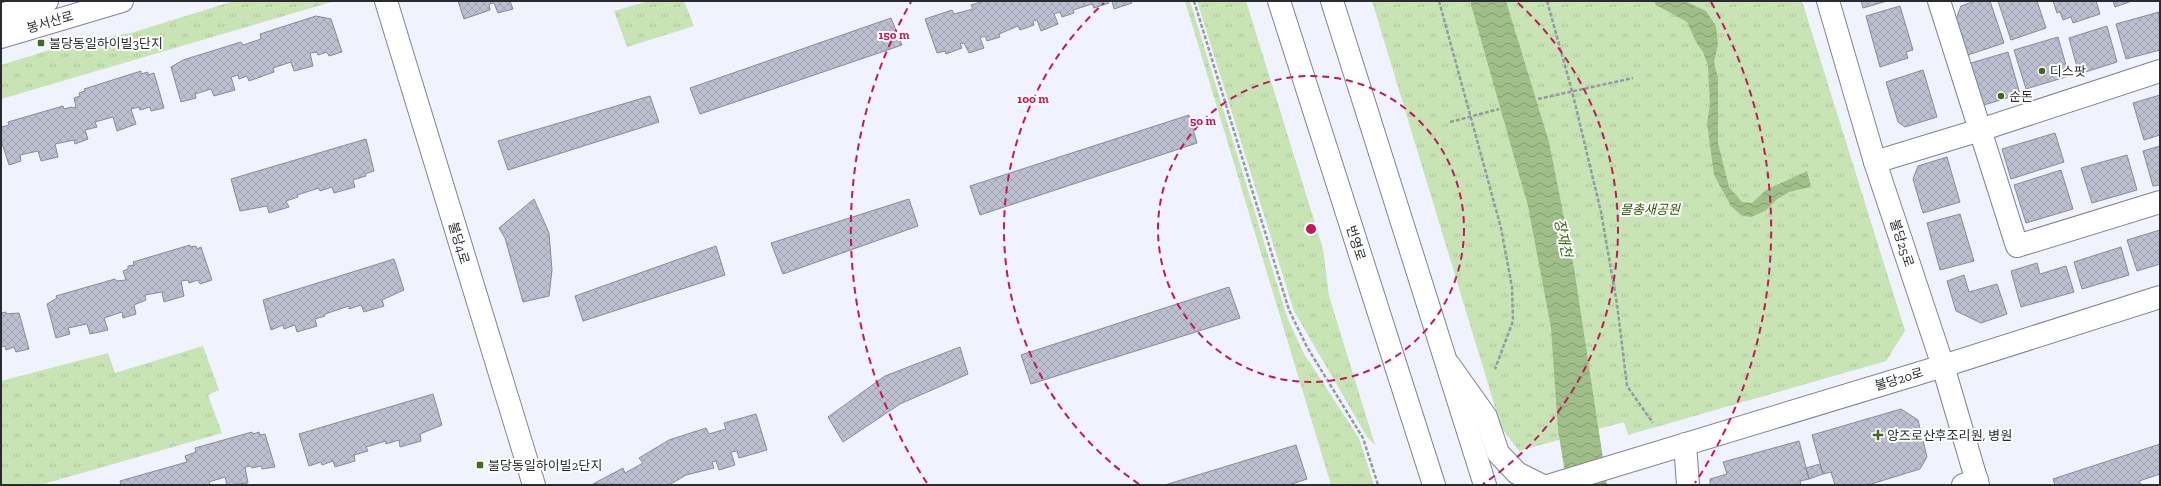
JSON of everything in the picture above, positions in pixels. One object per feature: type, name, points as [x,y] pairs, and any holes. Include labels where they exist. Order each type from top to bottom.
[{"type":"street","name":"봉서산로","points":[[1,16],[48,1]]},
{"type":"street","name":"봉서산로","points":[[1,37],[122,1]]},
{"type":"street","name":"불당4로","points":[[386,1],[534,485]]},
{"type":"street","name":"번영로","points":[[1279,1],[1434,485]]},
{"type":"street","points":[[1332,1],[1486,485]]},
{"type":"street","name":"불당25로","points":[[1828,1],[1875,162],[1943,366],[1973,483]]},
{"type":"street","points":[[1938,1],[2017,246],[2160,202]]},
{"type":"street","points":[[1875,162],[1980,130],[2160,71]]},
{"type":"street","name":"불당20로","points":[[1551,485],[1943,366],[2160,297]]},
{"type":"street","points":[[1448,364],[1486,417],[1498,453],[1516,473],[1541,485]]},
{"type":"street","points":[[1685,444],[1688,485]]},
{"type":"path","points":[[1194,1],[1289,310],[1307,347],[1363,438],[1378,485]]},
{"type":"path","points":[[1440,1],[1501,228],[1512,287],[1512,321],[1495,369]]},
{"type":"path","points":[[1547,1],[1572,91],[1601,212],[1617,304],[1628,386],[1653,423]]},
{"type":"path","points":[[1538,99],[1633,78]]},
{"type":"path","points":[[1450,122],[1499,108]]},
{"type":"green space","points":[[234,1],[335,1],[1,99],[1,65],[79,41],[131,33]]},
{"type":"green space","points":[[649,1],[684,1],[694,26],[627,47],[614,11]]},
{"type":"green space","points":[[1185,1],[1190,1],[1287,317],[1303,352],[1359,438],[1374,485],[1331,485]]},
{"type":"green space","points":[[1197,1],[1246,1],[1323,249],[1329,296],[1375,445],[1367,437],[1294,311]]},
{"type":"green space","name":"물총새공원","points":[[1372,1],[1802,1],[1905,331],[1886,361],[1628,435],[1624,422],[1519,451],[1501,427]]},
{"type":"green space","points":[[203,346],[219,390],[208,395],[222,433],[40,485],[1,485],[1,381],[108,353],[115,373]]},
{"type":"water","name":"장재천","points":[[1470,1],[1506,1],[1549,142],[1574,268],[1607,485],[1567,485],[1558,430],[1551,328],[1528,206]]},
{"type":"water","points":[[1654,1],[1685,1],[1706,11],[1716,26],[1718,45],[1714,62],[1718,78],[1718,143],[1729,187],[1742,202],[1752,203],[1766,190],[1807,171],[1811,187],[1789,192],[1776,200],[1765,211],[1751,217],[1741,215],[1731,206],[1714,175],[1707,123],[1710,105],[1708,66],[1703,52],[1696,42],[1687,22],[1656,5]]},
{"type":"building","points":[[458,1],[510,1],[513,9],[498,13],[494,3],[489,4],[490,10],[464,19]]},
{"type":"building","points":[[984,1],[1108,1],[1109,3],[1094,8],[1092,4],[1073,10],[1074,13],[1062,17],[1060,12],[1054,14],[1058,24],[1041,31],[1037,20],[1033,21],[1034,25],[1020,30],[1018,26],[999,34],[1000,37],[987,41],[985,36],[980,38],[984,48],[969,53],[964,43],[960,44],[962,48],[946,54],[945,51],[937,53],[925,19],[952,10],[954,14],[973,9],[971,5]]},
{"type":"building","points":[[1112,1],[1131,1],[1132,3],[1114,9]]},
{"type":"building","points":[[1861,1],[1887,1],[1863,8]]},
{"type":"building","points":[[1975,1],[1990,1],[2004,43],[1968,55],[1956,19],[1961,6]]},
{"type":"building","points":[[1998,1],[2037,1],[2046,28],[2011,40]]},
{"type":"building","points":[[2053,1],[2096,1],[2100,14],[2073,23],[2071,17],[2063,20],[2060,12],[2057,13]]},
{"type":"building","points":[[2113,1],[2132,1],[2115,7]]},
{"type":"building","points":[[1900,6],[1913,50],[1906,52],[1908,58],[1880,67],[1866,16]]},
{"type":"building","points":[[2159,12],[2160,50],[2126,59],[2116,24]]},
{"type":"building","points":[[316,16],[331,19],[342,52],[329,56],[327,52],[318,55],[317,52],[310,53],[313,66],[294,71],[291,62],[273,68],[274,72],[249,81],[247,76],[239,79],[238,75],[231,77],[235,90],[214,96],[211,89],[195,94],[196,98],[181,102],[171,67],[183,60],[241,42],[243,45],[261,39],[260,34]]},
{"type":"building","points":[[891,18],[902,45],[700,114],[690,88]]},
{"type":"building","points":[[2107,26],[2117,62],[2079,74],[2069,38]]},
{"type":"building","points":[[2058,37],[2069,76],[2026,89],[2014,50]]},
{"type":"building","points":[[2008,52],[2020,94],[1984,105],[1961,66]]},
{"type":"building","points":[[1923,70],[1937,117],[1905,127],[1898,122],[1886,82]]},
{"type":"building","points":[[141,71],[141,74],[148,72],[148,75],[154,73],[164,108],[151,111],[150,107],[140,110],[139,107],[131,109],[136,124],[117,131],[113,117],[95,122],[97,127],[85,130],[88,139],[75,144],[74,140],[55,144],[58,157],[41,161],[38,151],[20,155],[21,161],[9,165],[1,140],[2,127],[9,125],[8,122],[63,106],[64,109],[76,107],[74,98],[80,96],[79,93],[85,91],[84,89]]},
{"type":"building","points":[[2160,95],[2160,135],[2144,140],[2133,103]]},
{"type":"building","points":[[650,96],[659,122],[508,170],[498,141]]},
{"type":"building","points":[[1189,115],[1197,143],[980,215],[970,186]]},
{"type":"building","points":[[2055,133],[2064,162],[2011,179],[2002,149]]},
{"type":"building","points":[[366,139],[374,171],[365,174],[366,176],[353,180],[355,187],[334,193],[332,187],[320,191],[319,188],[297,195],[298,197],[286,201],[289,207],[269,213],[267,206],[240,211],[231,179]]},
{"type":"building","points":[[2160,146],[2160,185],[2153,186],[2143,151]]},
{"type":"building","points":[[2127,155],[2137,190],[2092,203],[2081,168]]},
{"type":"building","points":[[1947,157],[1960,202],[1923,213],[1913,179],[1918,166]]},
{"type":"building","points":[[2061,170],[2073,209],[2026,223],[2014,185]]},
{"type":"building","points":[[534,199],[549,233],[552,270],[549,296],[523,302],[505,238],[499,228]]},
{"type":"building","points":[[909,199],[918,226],[783,274],[771,243]]},
{"type":"building","points":[[1960,214],[1974,261],[1940,270],[1927,223]]},
{"type":"building","points":[[2160,230],[2160,264],[2137,271],[2127,240]]},
{"type":"building","points":[[190,245],[190,247],[196,246],[197,249],[201,247],[212,280],[200,284],[198,280],[189,283],[188,280],[181,281],[184,296],[164,302],[162,292],[145,295],[146,300],[134,305],[136,314],[123,318],[122,312],[104,318],[108,330],[90,334],[87,324],[68,328],[70,334],[56,338],[47,304],[57,298],[56,296],[115,279],[116,281],[126,280],[123,271],[128,269],[128,266],[134,265],[133,262]]},
{"type":"building","points":[[716,246],[725,275],[583,321],[575,296]]},
{"type":"building","points":[[2121,247],[2129,275],[2082,289],[2074,262]]},
{"type":"building","points":[[394,259],[404,290],[382,300],[384,306],[364,312],[361,305],[349,309],[349,306],[315,319],[317,326],[297,332],[295,325],[284,329],[283,325],[271,330],[263,300]]},
{"type":"building","points":[[2037,263],[2040,274],[2066,266],[2074,292],[2021,307],[2011,271]]},
{"type":"building","points":[[1964,275],[1969,292],[1997,284],[2007,314],[1981,323],[1956,311],[1947,281]]},
{"type":"building","points":[[1229,287],[1240,318],[1031,384],[1021,355]]},
{"type":"building","points":[[6,312],[6,314],[19,313],[29,349],[16,352],[14,347],[6,350],[5,346],[1,347],[1,313]]},
{"type":"building","points":[[960,347],[968,374],[900,404],[843,442],[828,417],[885,376]]},
{"type":"building","points":[[433,394],[442,425],[420,434],[421,441],[400,447],[399,440],[386,444],[386,441],[366,447],[368,451],[354,455],[355,461],[335,467],[333,461],[322,465],[321,462],[309,466],[299,434]]},
{"type":"building","points":[[1901,409],[1918,420],[1927,457],[1920,469],[1868,485],[1835,485],[1831,472],[1823,474],[1812,435]]},
{"type":"building","points":[[756,414],[767,450],[739,458],[737,451],[731,452],[735,465],[719,470],[716,461],[712,462],[714,468],[686,475],[669,485],[593,484],[623,468],[625,473],[643,463],[639,458],[669,440],[706,428],[709,434],[726,429],[724,423]]},
{"type":"building","points":[[252,432],[253,434],[259,432],[260,435],[265,434],[275,467],[262,469],[261,466],[252,468],[251,466],[245,467],[248,483],[227,485],[225,477],[209,482],[210,485],[121,485],[120,481],[187,462],[185,456],[196,452],[195,448]]},
{"type":"building","points":[[1799,441],[1809,479],[1800,481],[1801,485],[1710,485],[1710,479],[1727,474],[1723,462]]},
{"type":"building","points":[[2160,444],[2160,474],[2139,481],[2141,485],[2055,485],[2053,479]]},
{"type":"building","points":[[1296,445],[1307,479],[1289,485],[1165,485]]},
{"type":"building","points":[[1820,464],[1823,474],[1809,479],[1806,468]]},
{"type":"place","name":"불당동일하이빌3단지","points":[[41,43]]},
{"type":"place","name":"디스팟","points":[[2042,71]]},
{"type":"place","name":"순돈","points":[[2001,96]]},
{"type":"place","name":"앙즈로산후조리원, 병원","points":[[1878,435]]},
{"type":"place","name":"불당동일하이빌2단지","points":[[480,465]]}]
